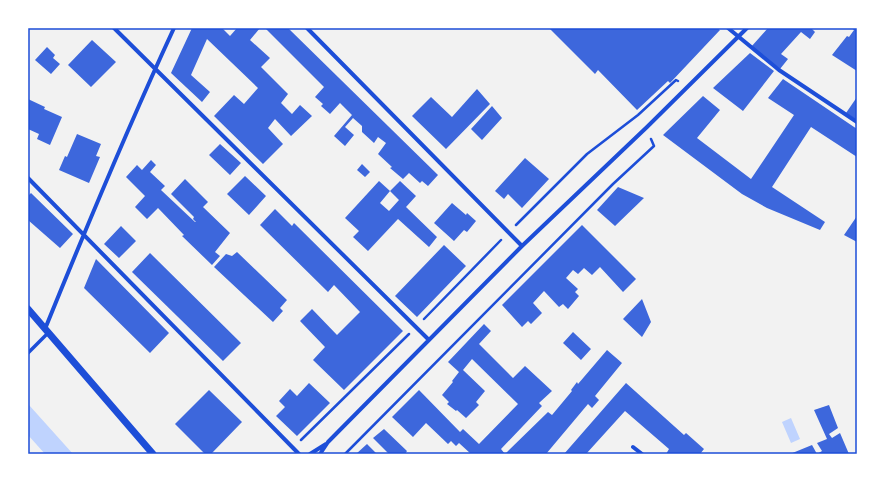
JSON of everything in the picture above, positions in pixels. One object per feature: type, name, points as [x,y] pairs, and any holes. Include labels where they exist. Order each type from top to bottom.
[{"type":"street","points":[[114,28],[429,340]]},
{"type":"street","points":[[28,353],[47,331],[84,235],[174,28]]},
{"type":"street","points":[[307,28],[522,246]]},
{"type":"street","points":[[728,28],[779,70],[857,122]]},
{"type":"street","points":[[320,454],[328,442],[522,246],[647,128],[747,28]]},
{"type":"street","points":[[28,178],[299,454]]},
{"type":"street","points":[[28,309],[153,454]]},
{"type":"street","points":[[310,454],[328,442]]},
{"type":"street","points":[[634,447],[642,454]]},
{"type":"path","points":[[293,448],[416,327],[587,154],[638,115],[676,80],[685,90]]},
{"type":"path","points":[[345,454],[612,184],[654,146],[647,128]]},
{"type":"water","points":[[28,403],[73,454],[45,454],[28,435]]},
{"type":"water","points":[[791,418],[800,439],[791,443],[782,422]]},
{"type":"building","points":[[192,28],[222,28],[230,36],[237,28],[260,28],[250,40],[270,58],[261,67],[288,94],[281,103],[292,114],[300,105],[312,116],[291,136],[275,119],[268,128],[283,144],[263,164],[214,116],[234,95],[244,104],[258,88],[207,39],[191,75],[210,92],[202,102],[171,73]]},
{"type":"building","points":[[265,28],[288,28],[438,175],[428,186],[422,181],[420,183],[409,173],[403,179],[390,168],[392,167],[378,154],[386,143],[378,137],[374,143],[362,132],[362,126],[353,118],[345,127],[354,135],[345,146],[334,136],[352,115],[340,103],[330,114],[321,106],[323,104],[315,97],[324,87]]},
{"type":"building","points":[[549,28],[717,28],[720,30],[670,83],[668,81],[637,110],[598,70],[595,74]]},
{"type":"building","points":[[768,28],[811,28],[815,32],[810,39],[801,32],[781,54],[788,59],[780,69],[751,47]]},
{"type":"building","points":[[851,28],[857,28],[857,71],[832,55],[847,36],[849,37],[854,30]]},
{"type":"building","points":[[92,40],[116,62],[91,87],[68,65]]},
{"type":"building","points":[[47,47],[55,55],[53,58],[60,64],[51,74],[35,60]]},
{"type":"building","points":[[750,53],[774,71],[743,111],[713,88]]},
{"type":"building","points":[[783,79],[857,129],[857,157],[811,127],[772,187],[825,222],[820,230],[767,208],[742,194],[663,135],[703,96],[720,110],[697,138],[751,179],[794,115],[768,98]]},
{"type":"building","points":[[477,89],[490,104],[446,149],[412,116],[431,97],[452,117]]},
{"type":"building","points":[[857,97],[857,120],[846,113]]},
{"type":"building","points":[[28,99],[45,107],[44,109],[62,117],[50,145],[37,139],[39,134],[28,129]]},
{"type":"building","points":[[492,106],[502,118],[482,140],[471,129]]},
{"type":"building","points":[[77,134],[101,144],[96,156],[100,157],[89,183],[59,170],[65,156],[67,157]]},
{"type":"building","points":[[220,144],[241,163],[230,175],[209,155]]},
{"type":"building","points":[[525,158],[549,179],[522,208],[508,194],[504,199],[495,191]]},
{"type":"building","points":[[151,160],[156,165],[150,172],[165,186],[161,190],[195,222],[193,219],[194,217],[171,194],[185,179],[208,202],[203,207],[230,233],[215,252],[220,256],[212,265],[182,236],[184,235],[158,208],[147,219],[135,207],[145,196],[126,177],[137,165],[142,170]]},
{"type":"building","points":[[362,164],[370,172],[365,177],[357,170]]},
{"type":"building","points":[[245,176],[266,196],[249,215],[227,194]]},
{"type":"building","points":[[379,181],[390,191],[400,181],[416,196],[406,207],[437,237],[429,247],[398,219],[368,251],[353,237],[359,231],[345,218]],"holes":[[[390,191],[399,200],[389,211],[380,203]]]},
{"type":"building","points":[[618,187],[644,198],[615,226],[597,210]]},
{"type":"building","points":[[31,193],[73,234],[60,248],[28,220],[28,196]]},
{"type":"building","points":[[452,203],[476,221],[467,232],[464,230],[454,241],[434,223]]},
{"type":"building","points":[[275,209],[292,226],[294,223],[403,331],[344,390],[313,360],[325,347],[300,321],[312,309],[337,335],[360,312],[334,285],[328,292],[260,225]]},
{"type":"building","points":[[857,216],[857,242],[844,235]]},
{"type":"building","points":[[582,225],[636,279],[623,292],[600,267],[592,275],[584,268],[578,274],[573,270],[566,278],[578,289],[575,292],[579,296],[568,309],[563,304],[559,307],[544,291],[533,303],[542,313],[531,324],[528,321],[522,327],[502,305]]},
{"type":"building","points":[[121,226],[136,241],[119,258],[104,244]]},
{"type":"building","points":[[444,245],[466,266],[417,317],[395,296]]},
{"type":"building","points":[[237,252],[287,300],[280,308],[283,311],[273,322],[214,267],[226,254],[232,256]]},
{"type":"building","points":[[150,253],[241,343],[223,361],[132,272]]},
{"type":"building","points":[[96,259],[169,333],[150,353],[84,288]]},
{"type":"building","points":[[642,299],[651,322],[642,337],[623,319]]},
{"type":"building","points":[[484,324],[491,331],[479,344],[513,378],[525,366],[552,391],[539,403],[542,406],[501,449],[505,454],[471,454],[459,443],[456,446],[451,441],[448,444],[426,423],[413,437],[392,417],[419,390],[460,432],[463,429],[479,444],[518,404],[472,359],[463,370],[485,391],[476,402],[479,405],[466,418],[447,404],[449,402],[442,395],[459,372],[448,362]]},
{"type":"building","points":[[573,332],[591,349],[581,360],[563,343]]},
{"type":"building","points":[[607,350],[622,363],[595,396],[599,400],[592,408],[588,404],[546,454],[505,454],[548,412],[552,415],[572,391],[571,390],[577,382],[578,384]]},
{"type":"building","points":[[309,383],[330,403],[297,436],[276,416],[285,407],[279,401],[290,389],[297,396]]},
{"type":"building","points":[[626,383],[684,435],[686,433],[704,449],[700,454],[666,454],[669,449],[625,411],[586,454],[564,454]]},
{"type":"building","points":[[209,390],[242,422],[211,454],[205,454],[175,424]]},
{"type":"building","points":[[829,405],[838,428],[829,434],[832,438],[840,433],[849,454],[817,454],[822,451],[817,443],[827,439],[814,410]]},
{"type":"building","points":[[384,429],[407,451],[405,454],[389,454],[373,438]]},
{"type":"building","points":[[367,444],[377,454],[356,454]]},
{"type":"building","points":[[812,445],[817,454],[790,454]]}]
